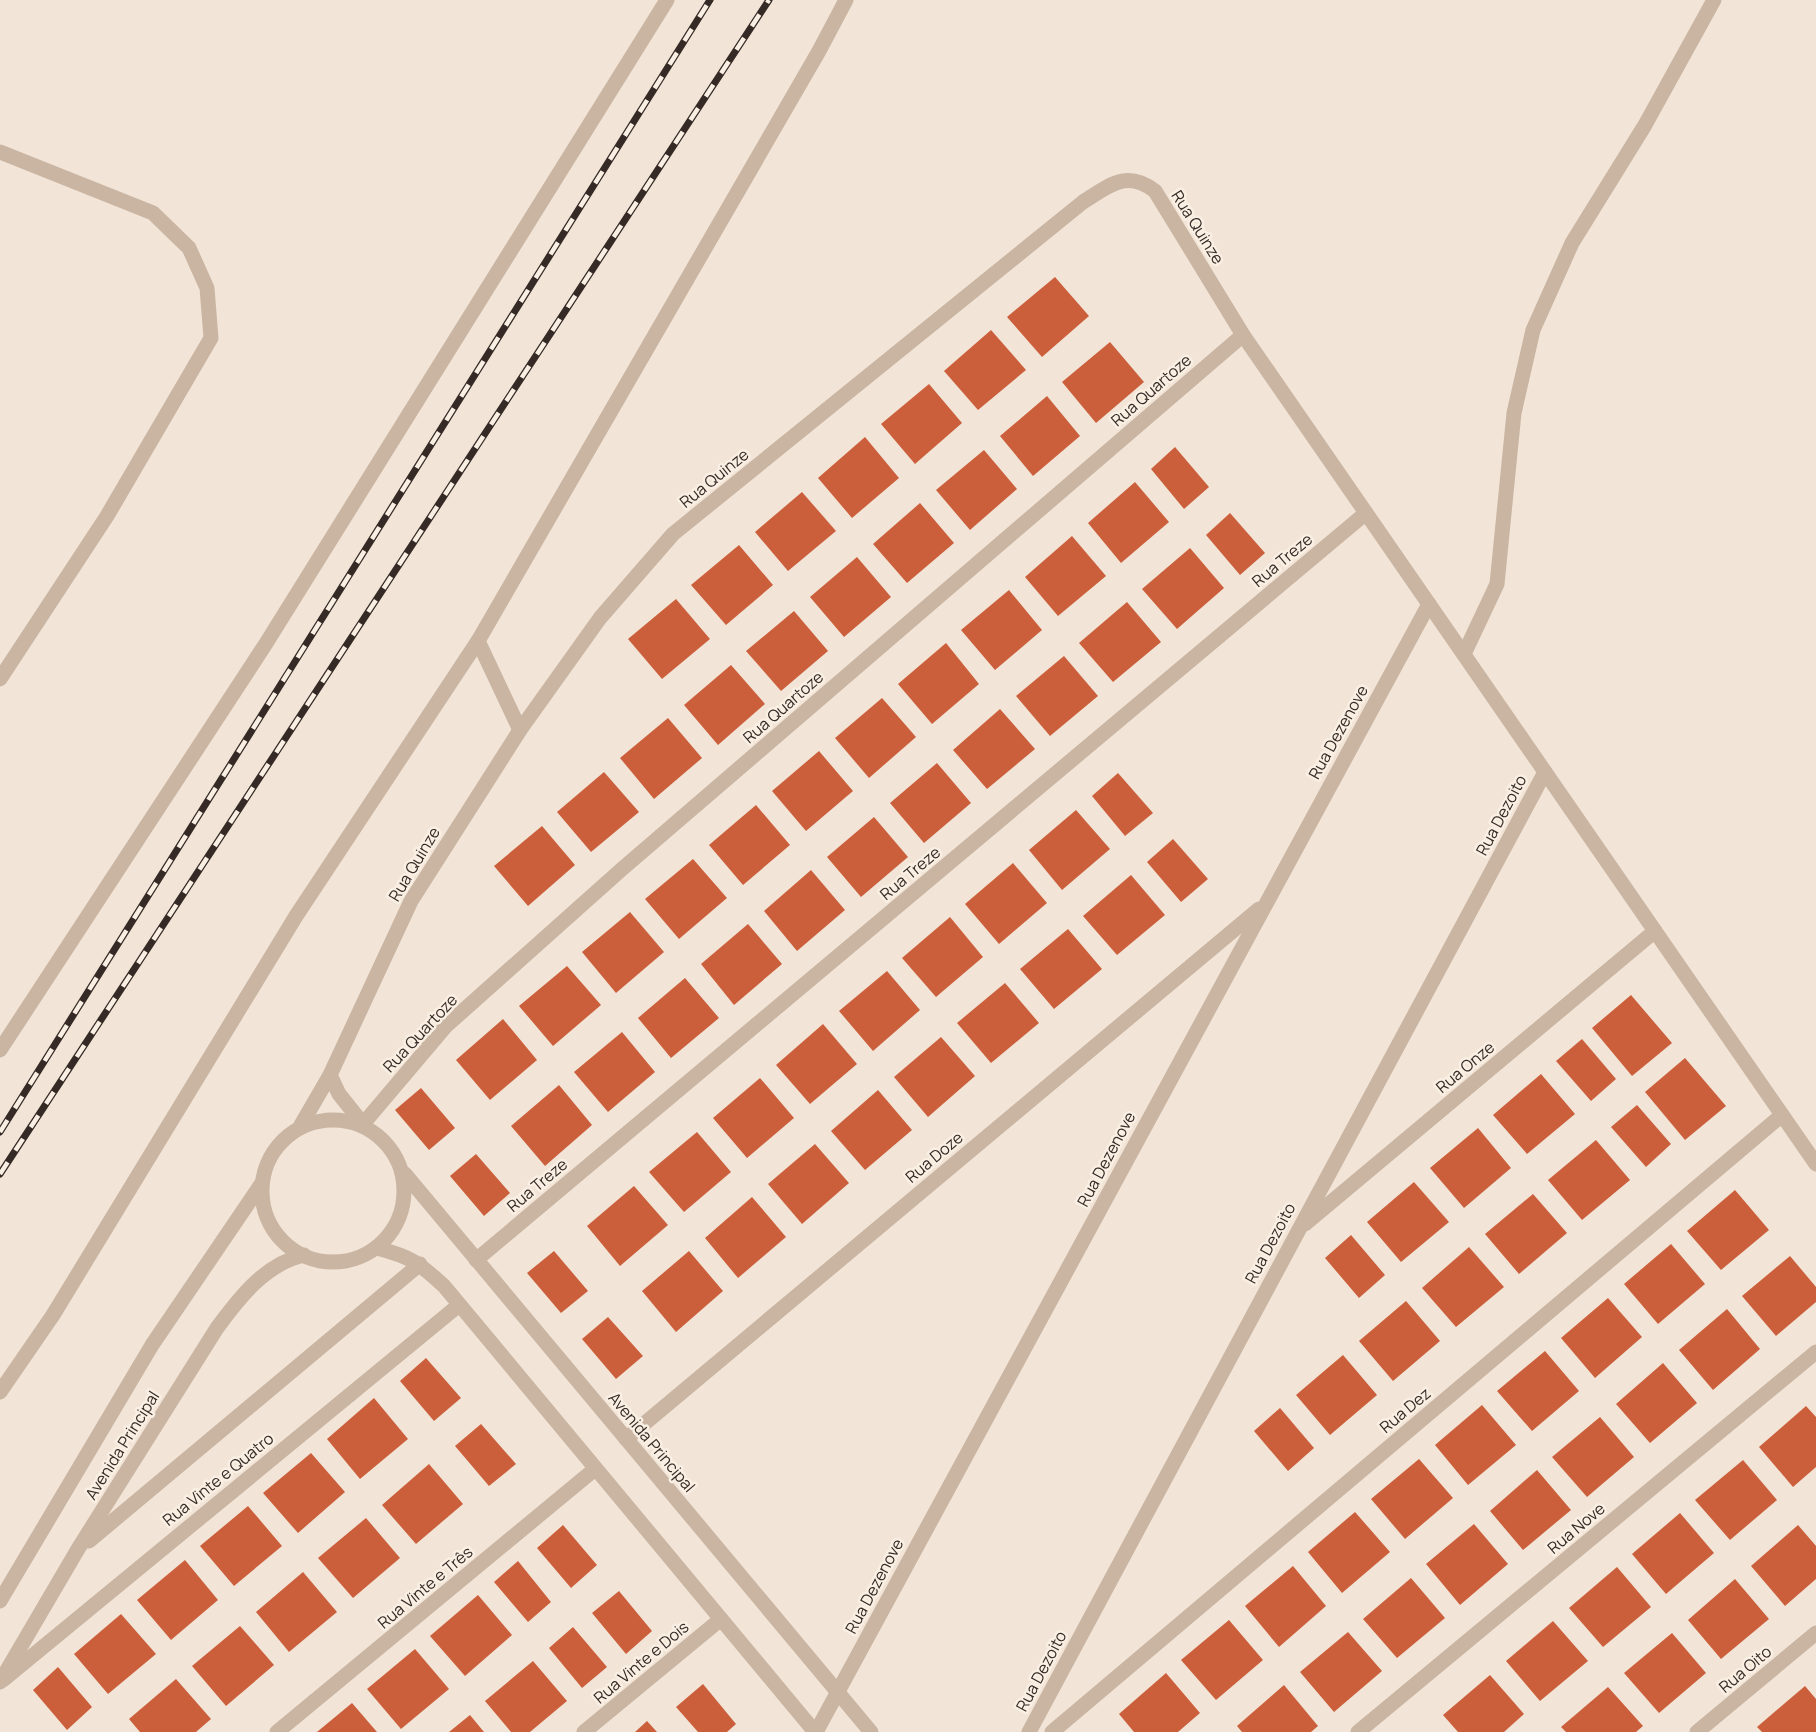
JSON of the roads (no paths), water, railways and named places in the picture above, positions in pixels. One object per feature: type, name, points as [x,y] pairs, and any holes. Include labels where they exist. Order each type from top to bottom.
[{"type":"street","points":[[0,1050],[265,645],[667,0]]},
{"type":"street","points":[[0,1392],[53,1315],[296,916],[478,641],[819,51],[846,0]]},
{"type":"street","points":[[1464,654],[1497,584],[1514,413],[1533,330],[1572,243],[1645,125],[1714,0]]},
{"type":"street","points":[[0,679],[107,516],[211,338],[207,288],[189,248],[153,213],[1,156]]},
{"type":"street","name":"Rua Quinze","points":[[301,1125],[330,1075],[411,901],[520,730],[600,618],[673,534],[1083,202],[1112,185],[1135,179],[1144,182],[1155,191],[1243,335],[1816,1164]]},
{"type":"street","name":"Rua Quartoze","points":[[363,1124],[446,1026],[631,861],[1243,335]]},
{"type":"street","name":"Rua Treze","points":[[476,1260],[1366,513]]},
{"type":"street","name":"Rua Dezenove","points":[[816,1732],[1429,604]]},
{"type":"street","points":[[478,641],[520,730]]},
{"type":"street","name":"Rua Dezoito","points":[[1029,1732],[1545,772]]},
{"type":"street","name":"Rua Doze","points":[[626,1438],[1266,903]]},
{"type":"street","name":"Rua Onze","points":[[1297,1230],[1655,931]]},
{"type":"street","points":[[330,1075],[339,1094],[363,1124]]},
{"type":"street","name":"Rua Dez","points":[[1052,1732],[1782,1114]]},
{"type":"street","name":"Avenida Principal","points":[[405,1174],[406,1195],[402,1216],[392,1233],[377,1248],[360,1257],[341,1262],[322,1261],[304,1255],[287,1245],[267,1217],[262,1200],[262,1183],[267,1162],[278,1143],[301,1125],[320,1119],[340,1118],[363,1124],[405,1174],[476,1260],[626,1438],[871,1732]]},
{"type":"street","name":"Avenida Principal","points":[[0,1601],[152,1345],[262,1183]]},
{"type":"street","points":[[377,1248],[420,1264],[444,1286],[816,1732]]},
{"type":"street","name":"Avenida Principal","points":[[0,1682],[78,1549],[193,1364],[238,1300],[267,1273],[287,1259],[304,1255]]},
{"type":"street","points":[[78,1549],[420,1264]]},
{"type":"street","name":"Rua Vinte e Quatro","points":[[0,1682],[459,1305]]},
{"type":"street","name":"Rua Nove","points":[[1358,1732],[1816,1352]]},
{"type":"street","name":"Rua Vinte e Três","points":[[277,1732],[595,1469]]},
{"type":"street","name":"Rua Vinte e Dois","points":[[584,1732],[721,1619]]},
{"type":"street","name":"Rua Oito","points":[[1697,1732],[1816,1633]]},
{"type":"railway","points":[[0,1132],[710,0]]},
{"type":"railway","points":[[0,1174],[769,0]]}]
